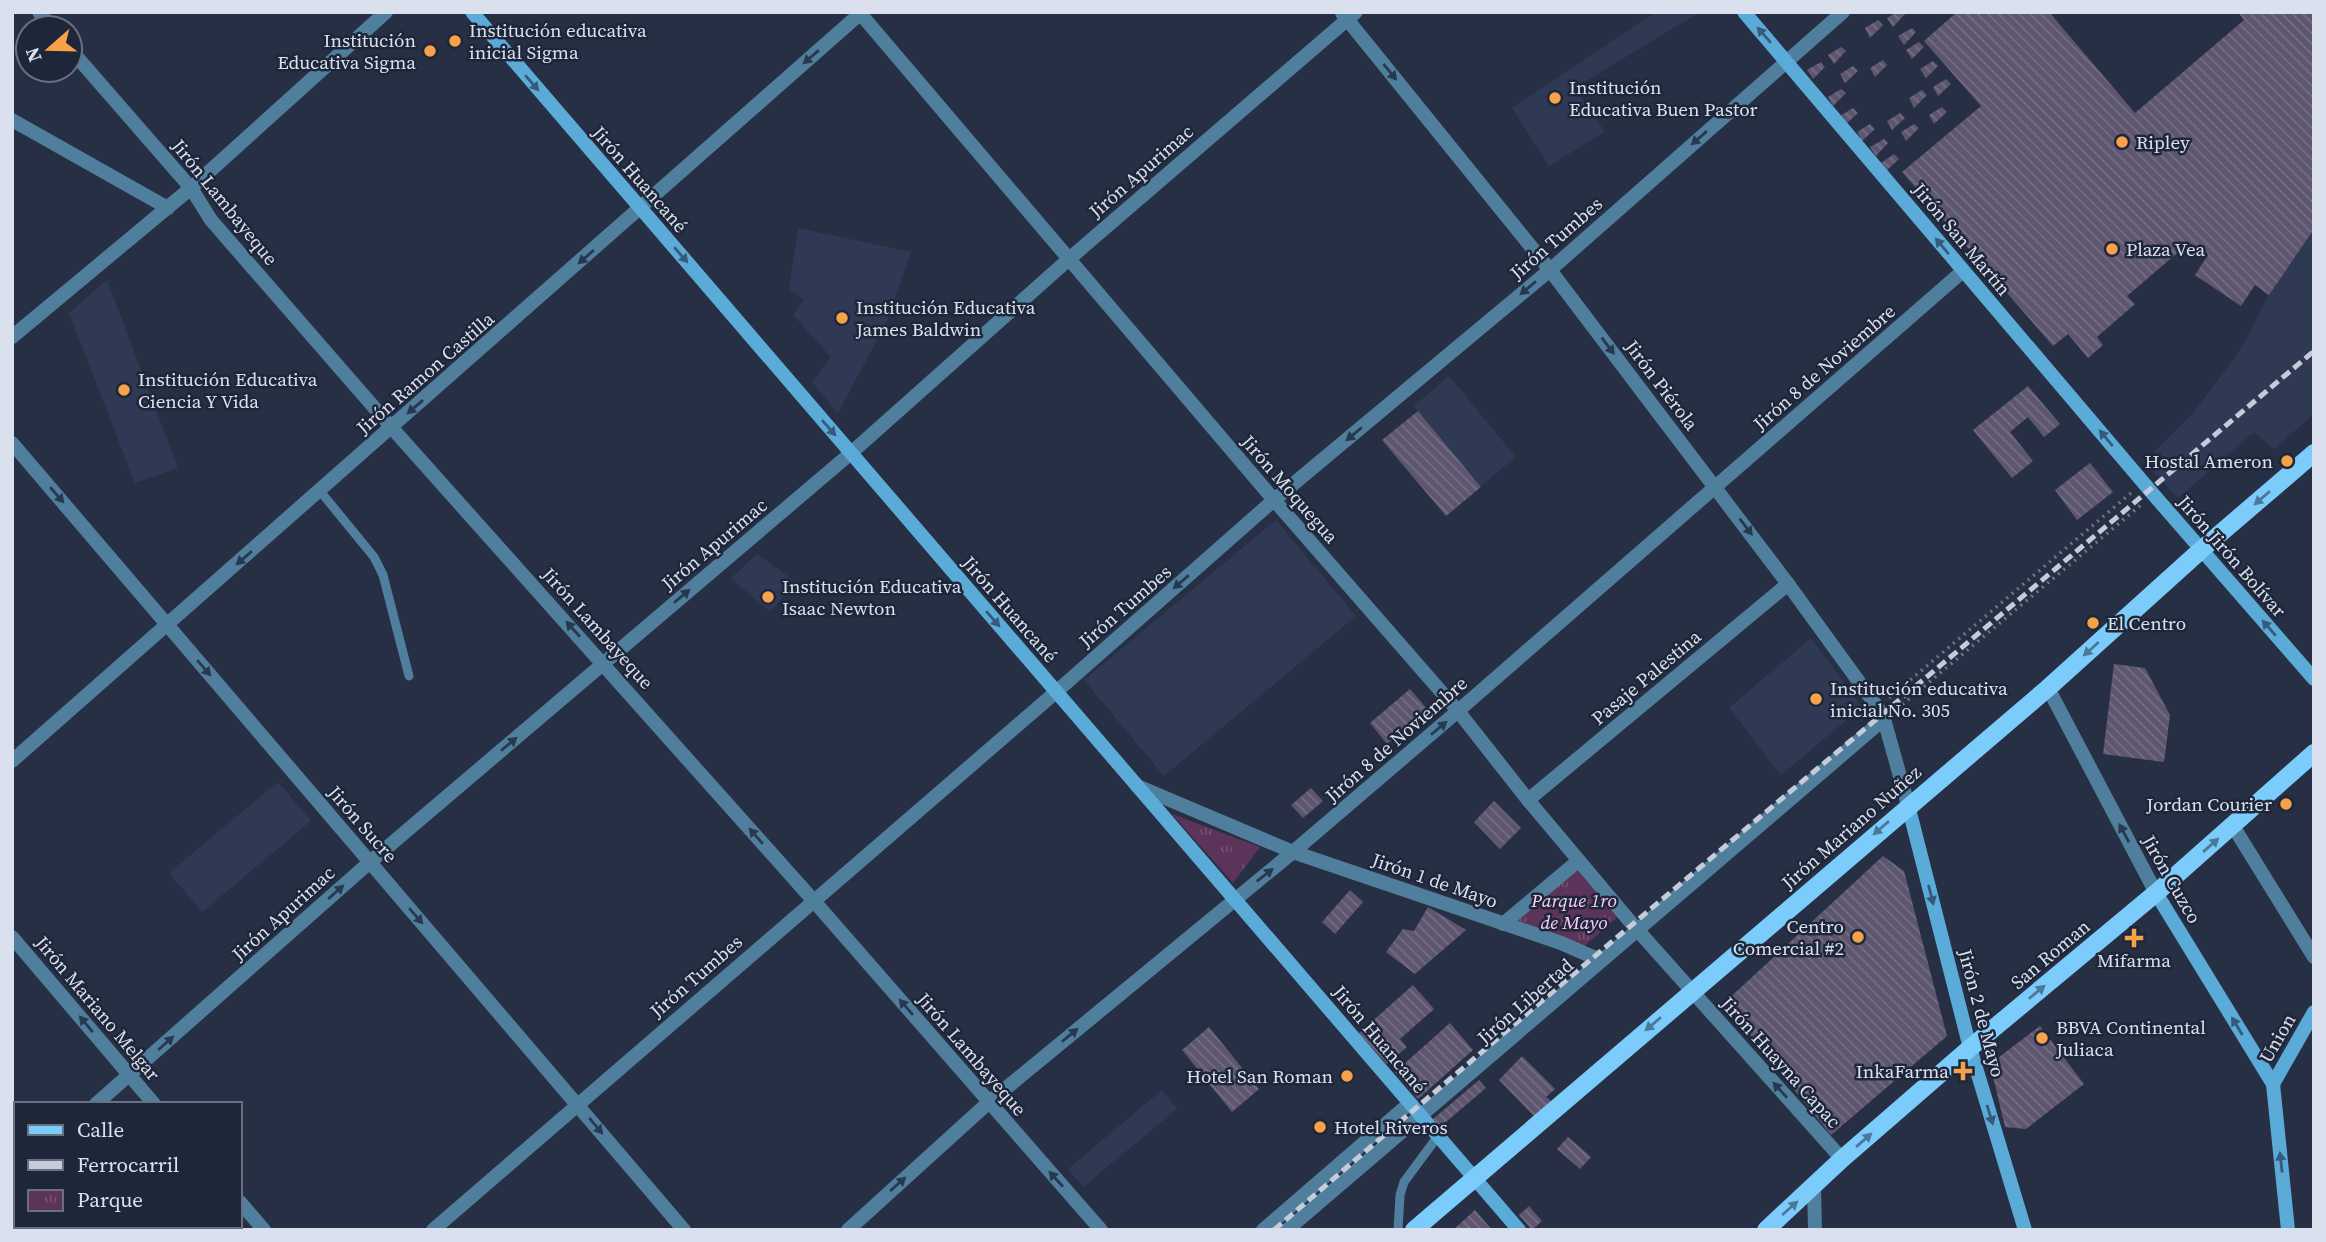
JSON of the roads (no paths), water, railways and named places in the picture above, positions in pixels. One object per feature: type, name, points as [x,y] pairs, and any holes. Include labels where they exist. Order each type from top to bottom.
[{"type":"main road","name":"Jirón Mariano Nuñez","points":[[1414,1230],[2048,688],[2314,453]]},
{"type":"main road","name":"San Roman","points":[[1766,1230],[1842,1159],[2156,893],[2314,753]]},
{"type":"street","points":[[12,337],[168,208],[386,12]]},
{"type":"street","name":"Jirón Huancané","points":[[472,12],[1519,1230]]},
{"type":"street","name":"Jirón San Martín","points":[[1744,12],[2151,492]]},
{"type":"street","name":"Jirón Tumbes","points":[[433,1230],[1274,500],[1550,270],[1843,12]]},
{"type":"street","name":"Jirón Ramon Castilla","points":[[12,761],[861,13]]},
{"type":"street","name":"Jirón Moquegua","points":[[861,13],[1274,500],[1458,711],[1578,861],[1691,992]]},
{"type":"street","name":"Jirón Apurimac","points":[[98,1102],[370,862],[851,453],[1348,15]]},
{"type":"street","name":"Jirón Piérola","points":[[1348,15],[1550,270],[1716,487],[1884,719],[1908,805]]},
{"type":"street","name":"Jirón Lambayeque","points":[[84,64],[191,188],[211,220],[392,428],[604,663],[1101,1230]]},
{"type":"street","points":[[12,120],[168,208]]},
{"type":"street","name":"Jirón 8 de Noviembre","points":[[848,1230],[988,1103],[1293,852],[1963,271]]},
{"type":"street","name":"Jirón Sucre","points":[[12,443],[684,1230]]},
{"type":"street","name":"Jirón Jirón Bolívar","points":[[2151,492],[2314,679]]},
{"type":"street","name":"Pasaje Palestina","points":[[1528,800],[1788,584]]},
{"type":"street","name":"Jirón Cuzco","points":[[2048,688],[2156,893],[2273,1084]]},
{"type":"street","name":"Jirón Libertad","points":[[1287,1230],[1884,719]]},
{"type":"street","name":"Jirón 1 de Mayo","points":[[1138,786],[1293,852],[1561,943],[1593,957],[1604,958]]},
{"type":"street","name":"Jirón 2 de Mayo","points":[[1908,805],[1970,1048],[2025,1230]]},
{"type":"street","points":[[2233,826],[2314,957]]},
{"type":"street","points":[[1503,924],[1578,861]]},
{"type":"street","name":"Jirón Mariano Melgar","points":[[12,937],[152,1102]]},
{"type":"street","name":"Jirón Huayna Capac","points":[[1691,992],[1842,1159]]},
{"type":"street","name":"Union","points":[[2273,1084],[2314,1012]]},
{"type":"street","points":[[2273,1084],[2288,1230]]},
{"type":"street","points":[[1263,1230],[1410,1103]]},
{"type":"street","points":[[1814,1186],[1815,1230]]},
{"type":"street","points":[[242,1204],[264,1230]]},
{"type":"lane","points":[[320,491],[374,557],[383,575],[409,676]]},
{"type":"lane","points":[[1398,1230],[1400,1195],[1404,1182],[1438,1136]]},
{"type":"railway","points":[[1274,1230],[2314,351]]},
{"type":"place","name":"Institución educativa inicial Sigma","points":[[455,41]]},
{"type":"place","name":"Institución Educativa Sigma","points":[[430,51]]},
{"type":"place","name":"Institución Educativa Buen Pastor","points":[[1555,98]]},
{"type":"place","name":"Ripley","points":[[2122,142]]},
{"type":"place","name":"Plaza Vea","points":[[2112,249]]},
{"type":"place","name":"Institución Educativa James Baldwin","points":[[842,318]]},
{"type":"place","name":"Institución Educativa Ciencia Y Vida","points":[[124,390]]},
{"type":"place","name":"Hostal Ameron","points":[[2287,461]]},
{"type":"place","name":"Institución Educativa Isaac Newton","points":[[768,597]]},
{"type":"place","name":"El Centro","points":[[2093,623]]},
{"type":"place","name":"Institución educativa inicial No. 305","points":[[1816,699]]},
{"type":"place","name":"Jordan Courier","points":[[2286,804]]},
{"type":"place","name":"Centro Comercial #2","points":[[1858,937]]},
{"type":"place","name":"Mifarma","points":[[2134,938]]},
{"type":"place","name":"BBVA Continental Juliaca","points":[[2042,1038]]},
{"type":"place","name":"InkaFarma","points":[[1963,1071]]},
{"type":"place","name":"Hotel San Roman","points":[[1347,1076]]},
{"type":"place","name":"Hotel Riveros","points":[[1320,1127]]},
{"type":"park label","name":"Parque 1ro de Mayo","points":[[1574,911]]}]
